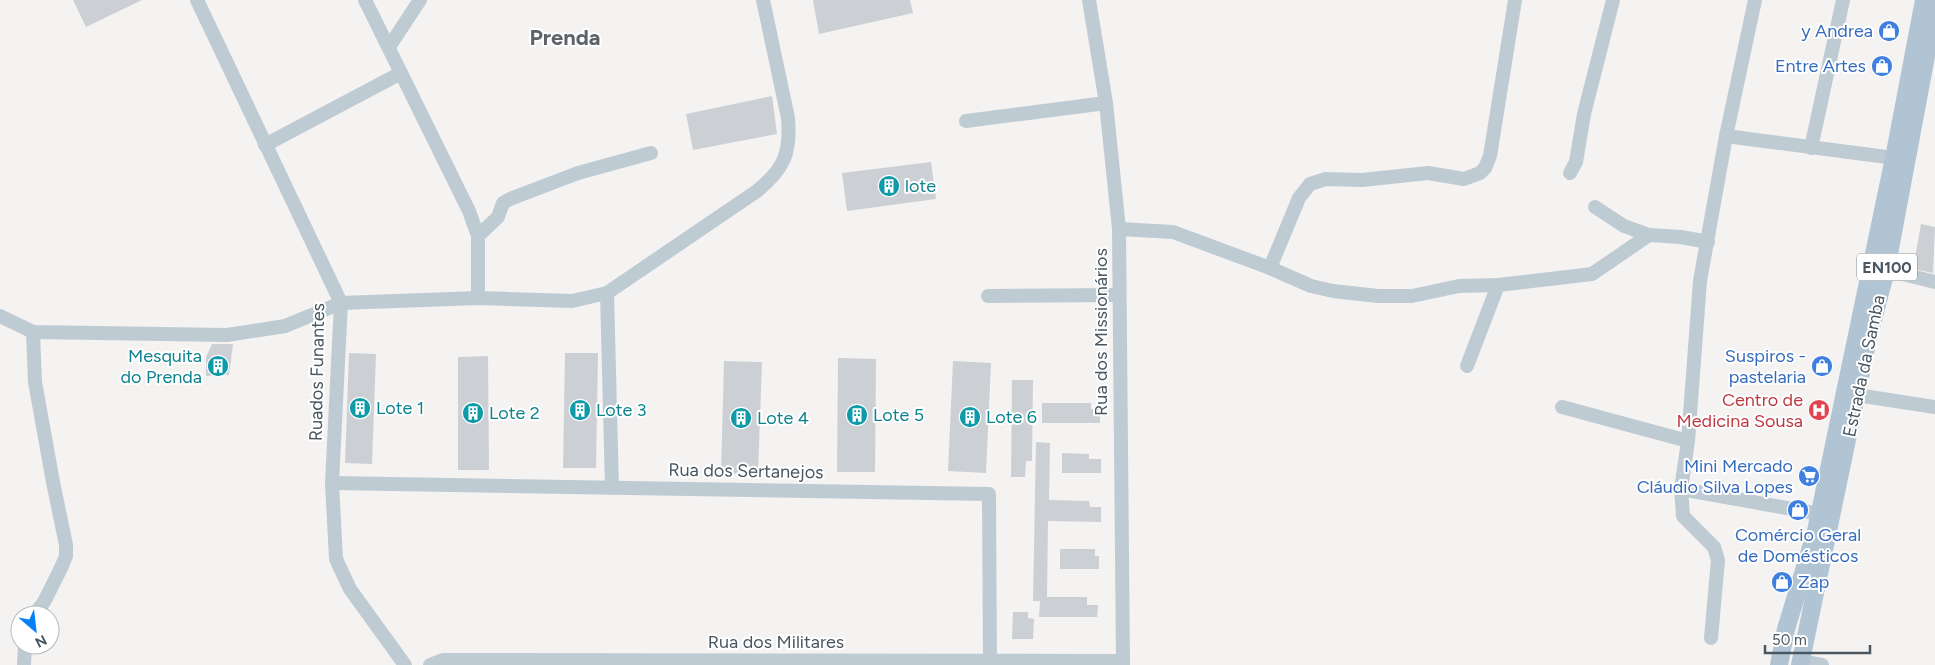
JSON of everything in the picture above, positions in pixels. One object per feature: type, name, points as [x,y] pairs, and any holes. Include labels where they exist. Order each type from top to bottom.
[{"type":"main road","name":"Estrada da Samba","points":[[1792,665],[1822,523],[1924,0]]},
{"type":"main road","name":"Estrada da Samba","points":[[1811,665],[1822,523],[1857,395],[1868,339],[1886,270],[1935,8]]},
{"type":"main road","name":"EN100","points":[[1779,665],[1786,629],[1822,523]]},
{"type":"street","name":"Ruados Funantes","points":[[197,0],[341,303],[332,483],[336,559],[350,590],[406,665]]},
{"type":"street","points":[[365,0],[462,194],[478,236],[478,298]]},
{"type":"street","points":[[389,47],[420,0]]},
{"type":"street","points":[[0,316],[33,332],[227,335],[285,326],[341,303],[478,298],[572,301],[608,292],[757,190],[771,179],[782,165],[790,138],[788,118],[762,0]]},
{"type":"street","name":"Rua dos Missionários","points":[[1089,0],[1106,103],[1120,228],[1118,295],[1122,663]]},
{"type":"street","points":[[1270,268],[1299,198],[1310,184],[1326,179],[1362,180],[1428,173],[1464,179],[1484,168],[1490,156],[1515,0]]},
{"type":"street","points":[[1570,174],[1576,162],[1584,114],[1613,0]]},
{"type":"street","points":[[1711,638],[1718,560],[1716,551],[1683,516],[1681,489],[1688,441],[1700,281],[1726,136],[1755,0]]},
{"type":"street","points":[[1811,148],[1843,0]]},
{"type":"street","points":[[265,144],[401,73]]},
{"type":"street","points":[[966,121],[1106,103]]},
{"type":"street","points":[[1726,136],[1894,158]]},
{"type":"street","points":[[478,236],[498,217],[503,203],[510,199],[578,173],[652,153]]},
{"type":"street","points":[[1596,207],[1624,226],[1650,235],[1681,237],[1708,242]]},
{"type":"street","points":[[1120,228],[1172,232],[1270,268],[1311,286],[1333,291],[1378,296],[1412,296],[1459,286],[1498,285],[1592,274],[1650,235]]},
{"type":"street","points":[[1886,270],[1935,282]]},
{"type":"street","points":[[1466,366],[1498,285]]},
{"type":"street","points":[[608,292],[612,488]]},
{"type":"street","points":[[988,296],[1118,295]]},
{"type":"street","points":[[33,332],[35,382],[52,482],[66,545],[66,556],[62,568],[42,605]]},
{"type":"street","points":[[1857,395],[1935,407]]},
{"type":"street","points":[[1562,408],[1688,441]]},
{"type":"street","name":"Rua dos Sertanejos","points":[[332,483],[989,494],[990,664]]},
{"type":"street","points":[[1681,489],[1822,523]]},
{"type":"street","name":"Rua dos Militares","points":[[430,665],[442,660],[990,664],[1122,663]]},
{"type":"building","points":[[73,0],[142,0],[86,27]]},
{"type":"building","points":[[813,0],[910,0],[913,13],[819,34]]},
{"type":"building","points":[[772,96],[777,134],[693,150],[686,114]]},
{"type":"building","name":"lote","points":[[931,162],[936,199],[847,211],[842,173]]},
{"type":"building","points":[[1921,224],[1935,227],[1933,273],[1913,269]]},
{"type":"building","name":"Mesquita do Prenda","points":[[212,344],[233,344],[229,375],[206,376],[206,357]]},
{"type":"building","name":"Lote 1","points":[[349,353],[376,354],[372,464],[345,463]]},
{"type":"building","name":"Lote 3","points":[[565,353],[598,353],[596,468],[563,468]]},
{"type":"building","name":"Lote 2","points":[[488,356],[489,470],[458,470],[458,357]]},
{"type":"building","name":"Lote 5","points":[[838,358],[876,359],[875,472],[837,472]]},
{"type":"building","name":"Lote 4","points":[[724,361],[762,362],[758,474],[721,473]]},
{"type":"building","name":"Lote 6","points":[[953,361],[991,363],[986,473],[948,471]]},
{"type":"building","points":[[1012,380],[1033,380],[1032,461],[1026,461],[1025,477],[1011,477]]},
{"type":"building","points":[[1042,403],[1091,403],[1091,409],[1100,409],[1100,423],[1042,423]]},
{"type":"building","points":[[1036,442],[1050,443],[1049,500],[1089,501],[1090,507],[1101,507],[1101,522],[1048,521],[1047,597],[1087,597],[1087,605],[1098,605],[1097,617],[1039,617],[1040,601],[1033,601]]},
{"type":"building","points":[[1062,453],[1089,454],[1089,459],[1101,459],[1101,473],[1062,473]]},
{"type":"building","points":[[1060,549],[1095,549],[1095,556],[1099,556],[1099,569],[1060,569]]},
{"type":"building","points":[[1013,612],[1028,612],[1028,618],[1034,619],[1033,639],[1012,639]]},
{"type":"place","name":"y Andrea","points":[[1889,31]]},
{"type":"place","name":"Entre Artes","points":[[1882,66]]},
{"type":"place","name":"lote","points":[[889,186]]},
{"type":"place","name":"Mesquita do Prenda","points":[[218,366]]},
{"type":"place","name":"Suspiros - pastelaria","points":[[1822,366]]},
{"type":"place","name":"Lote 1","points":[[360,408]]},
{"type":"place","name":"Lote 3","points":[[580,410]]},
{"type":"place","name":"Centro de Medicina Sousa","points":[[1819,410]]},
{"type":"place","name":"Lote 2","points":[[473,413]]},
{"type":"place","name":"Lote 5","points":[[857,415]]},
{"type":"place","name":"Lote 6","points":[[970,417]]},
{"type":"place","name":"Lote 4","points":[[741,418]]},
{"type":"place","name":"Mini Mercado Cláudio Silva Lopes","points":[[1809,476]]},
{"type":"place","name":"Comércio Geral de Domésticos","points":[[1798,510]]},
{"type":"place","name":"Zap","points":[[1782,582]]},
{"type":"district","name":"Prenda","points":[[565,37]]}]
